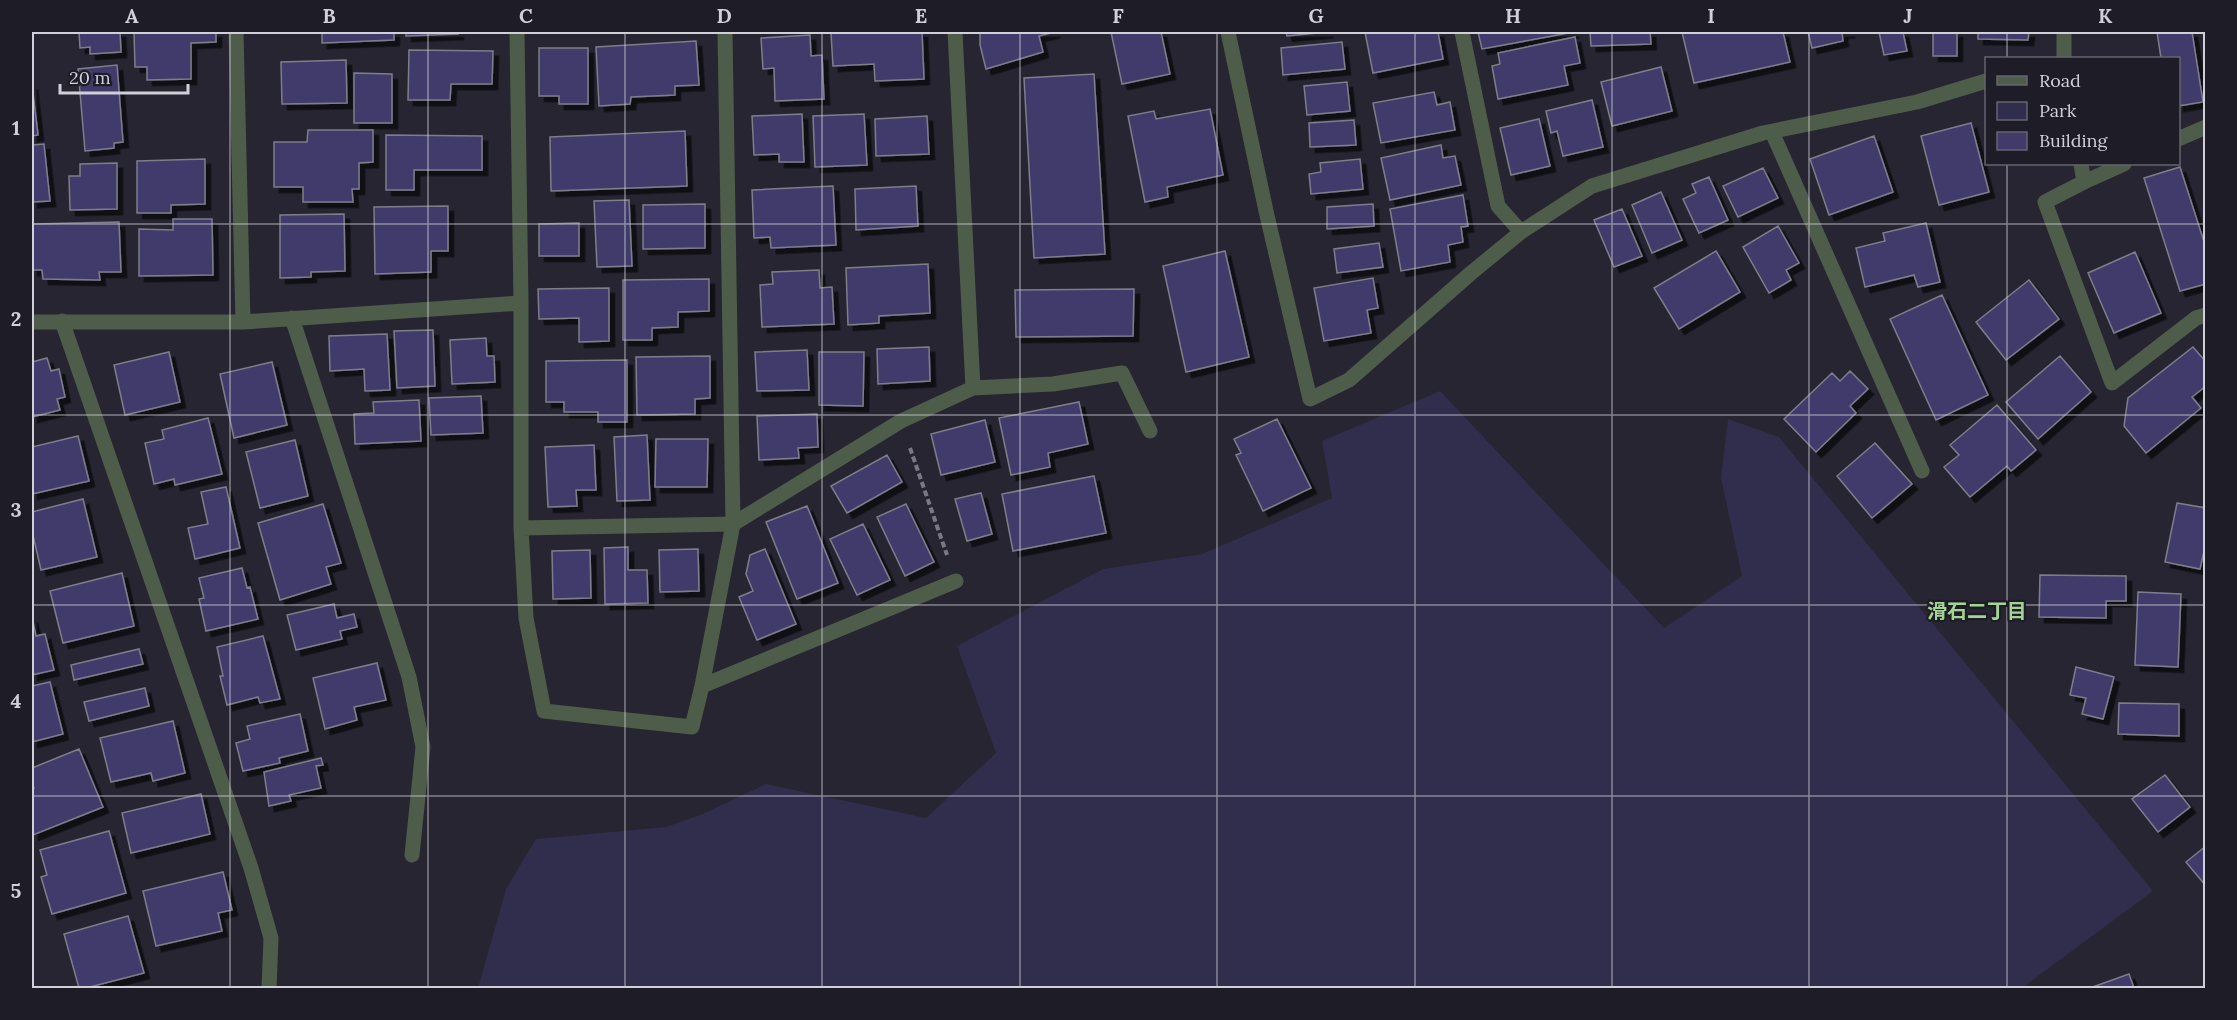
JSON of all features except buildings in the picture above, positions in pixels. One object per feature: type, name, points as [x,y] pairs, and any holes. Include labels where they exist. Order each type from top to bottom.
[{"type":"street","points":[[236,32],[243,322]]},
{"type":"street","points":[[517,32],[521,303],[521,528],[526,618],[544,711],[692,727],[734,524],[725,32]]},
{"type":"street","points":[[955,32],[973,388]]},
{"type":"street","points":[[1228,32],[1266,211],[1310,399],[1349,380],[1521,232],[1592,186],[1772,132],[1917,102],[1985,81]]},
{"type":"street","points":[[1462,32],[1498,206],[1521,232]]},
{"type":"street","points":[[2064,32],[2064,57]]},
{"type":"street","points":[[2180,138],[2205,127]]},
{"type":"street","points":[[1772,132],[1922,471]]},
{"type":"street","points":[[2081,165],[2084,182]]},
{"type":"street","points":[[2122,165],[2045,202],[2112,383],[2196,318],[2205,315]]},
{"type":"street","points":[[32,322],[243,322],[521,303]]},
{"type":"street","points":[[292,318],[409,677],[423,747],[412,855]]},
{"type":"street","points":[[62,321],[251,868],[271,938],[270,988]]},
{"type":"street","points":[[521,528],[734,524],[901,421],[973,388],[1053,384],[1122,374],[1150,430]]},
{"type":"street","points":[[702,686],[956,581]]},
{"type":"path","points":[[901,421],[956,581]]},
{"type":"green space","points":[[1440,391],[1664,628],[1742,576],[1721,478],[1728,419],[1779,437],[2153,891],[2022,988],[478,988],[506,889],[536,839],[666,827],[705,813],[766,784],[926,818],[996,753],[957,646],[1103,569],[1202,554],[1332,498],[1322,441]]},
{"type":"district","name":"滑石二丁目","points":[[1977,611]]}]
